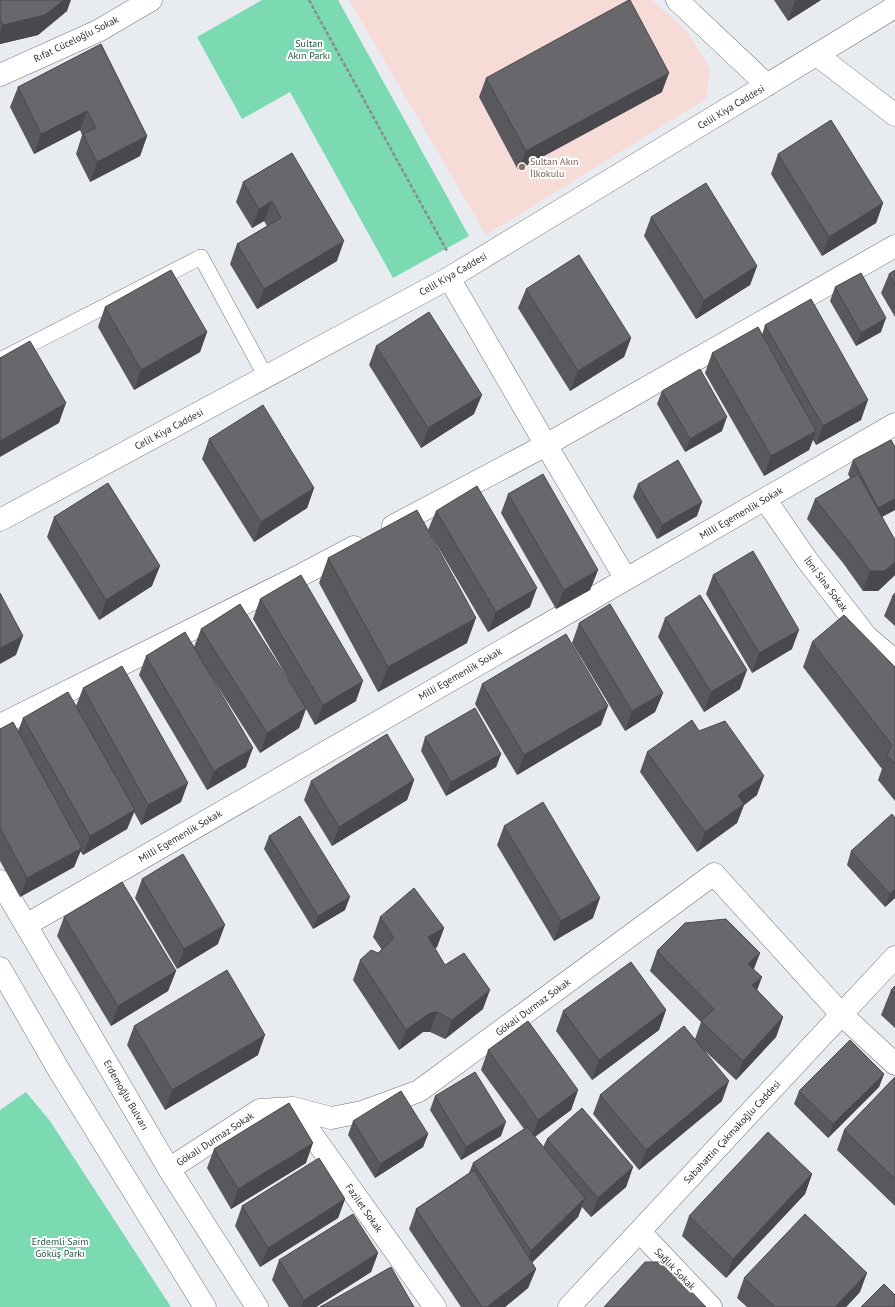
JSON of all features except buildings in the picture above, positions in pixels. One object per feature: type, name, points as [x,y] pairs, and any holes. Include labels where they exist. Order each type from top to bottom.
[{"type":"street","name":"Rıfat Cüceloğlu Sokak","points":[[0,75],[98,31],[152,0]]},
{"type":"street","points":[[677,0],[767,85]]},
{"type":"street","name":"Celil Kiya Caddesi","points":[[0,520],[454,275],[895,7]]},
{"type":"street","points":[[817,55],[895,114]]},
{"type":"street","points":[[0,725],[303,574],[546,446],[895,246]]},
{"type":"street","points":[[454,275],[546,446],[626,579]]},
{"type":"street","name":"Milli Egemenlik Sokak","points":[[26,925],[895,424]]},
{"type":"street","name":"İbni Sina Sokak","points":[[765,499],[807,560],[866,636],[895,661]]},
{"type":"street","name":"Gökali Durmaz Sokak","points":[[169,1169],[260,1110],[293,1108],[331,1118],[362,1112],[419,1091],[714,874],[842,1015]]},
{"type":"street","name":"Erdemoğlu Bulvarı","points":[[0,881],[169,1169],[257,1307]]},
{"type":"street","name":"Sabahattin Çakmakoğlu Caddesi","points":[[569,1307],[895,957]]},
{"type":"street","points":[[0,968],[60,1072],[205,1307]]},
{"type":"street","points":[[842,1015],[895,1064]]},
{"type":"street","name":"Fazilet Sokak","points":[[293,1108],[435,1307]]},
{"type":"street","name":"Sağlık Sokak","points":[[640,1232],[711,1307]]},
{"type":"lane","points":[[0,360],[200,257],[266,377]]},
{"type":"path","points":[[309,0],[454,275]]},
{"type":"shaded area","name":"Sultan Akın İlkokulu","points":[[349,0],[652,0],[688,32],[710,69],[706,99],[486,235]]},
{"type":"green space","name":"Sultan Akın Parkı","points":[[262,0],[338,0],[469,236],[393,278],[290,92],[242,119],[197,37]]},
{"type":"green space","name":"Erdemli Saim Göküş Parkı","points":[[26,1092],[50,1121],[171,1307],[0,1307],[0,1110]]},
{"type":"place","name":"Sultan Akın İlkokulu","points":[[522,167]]}]
